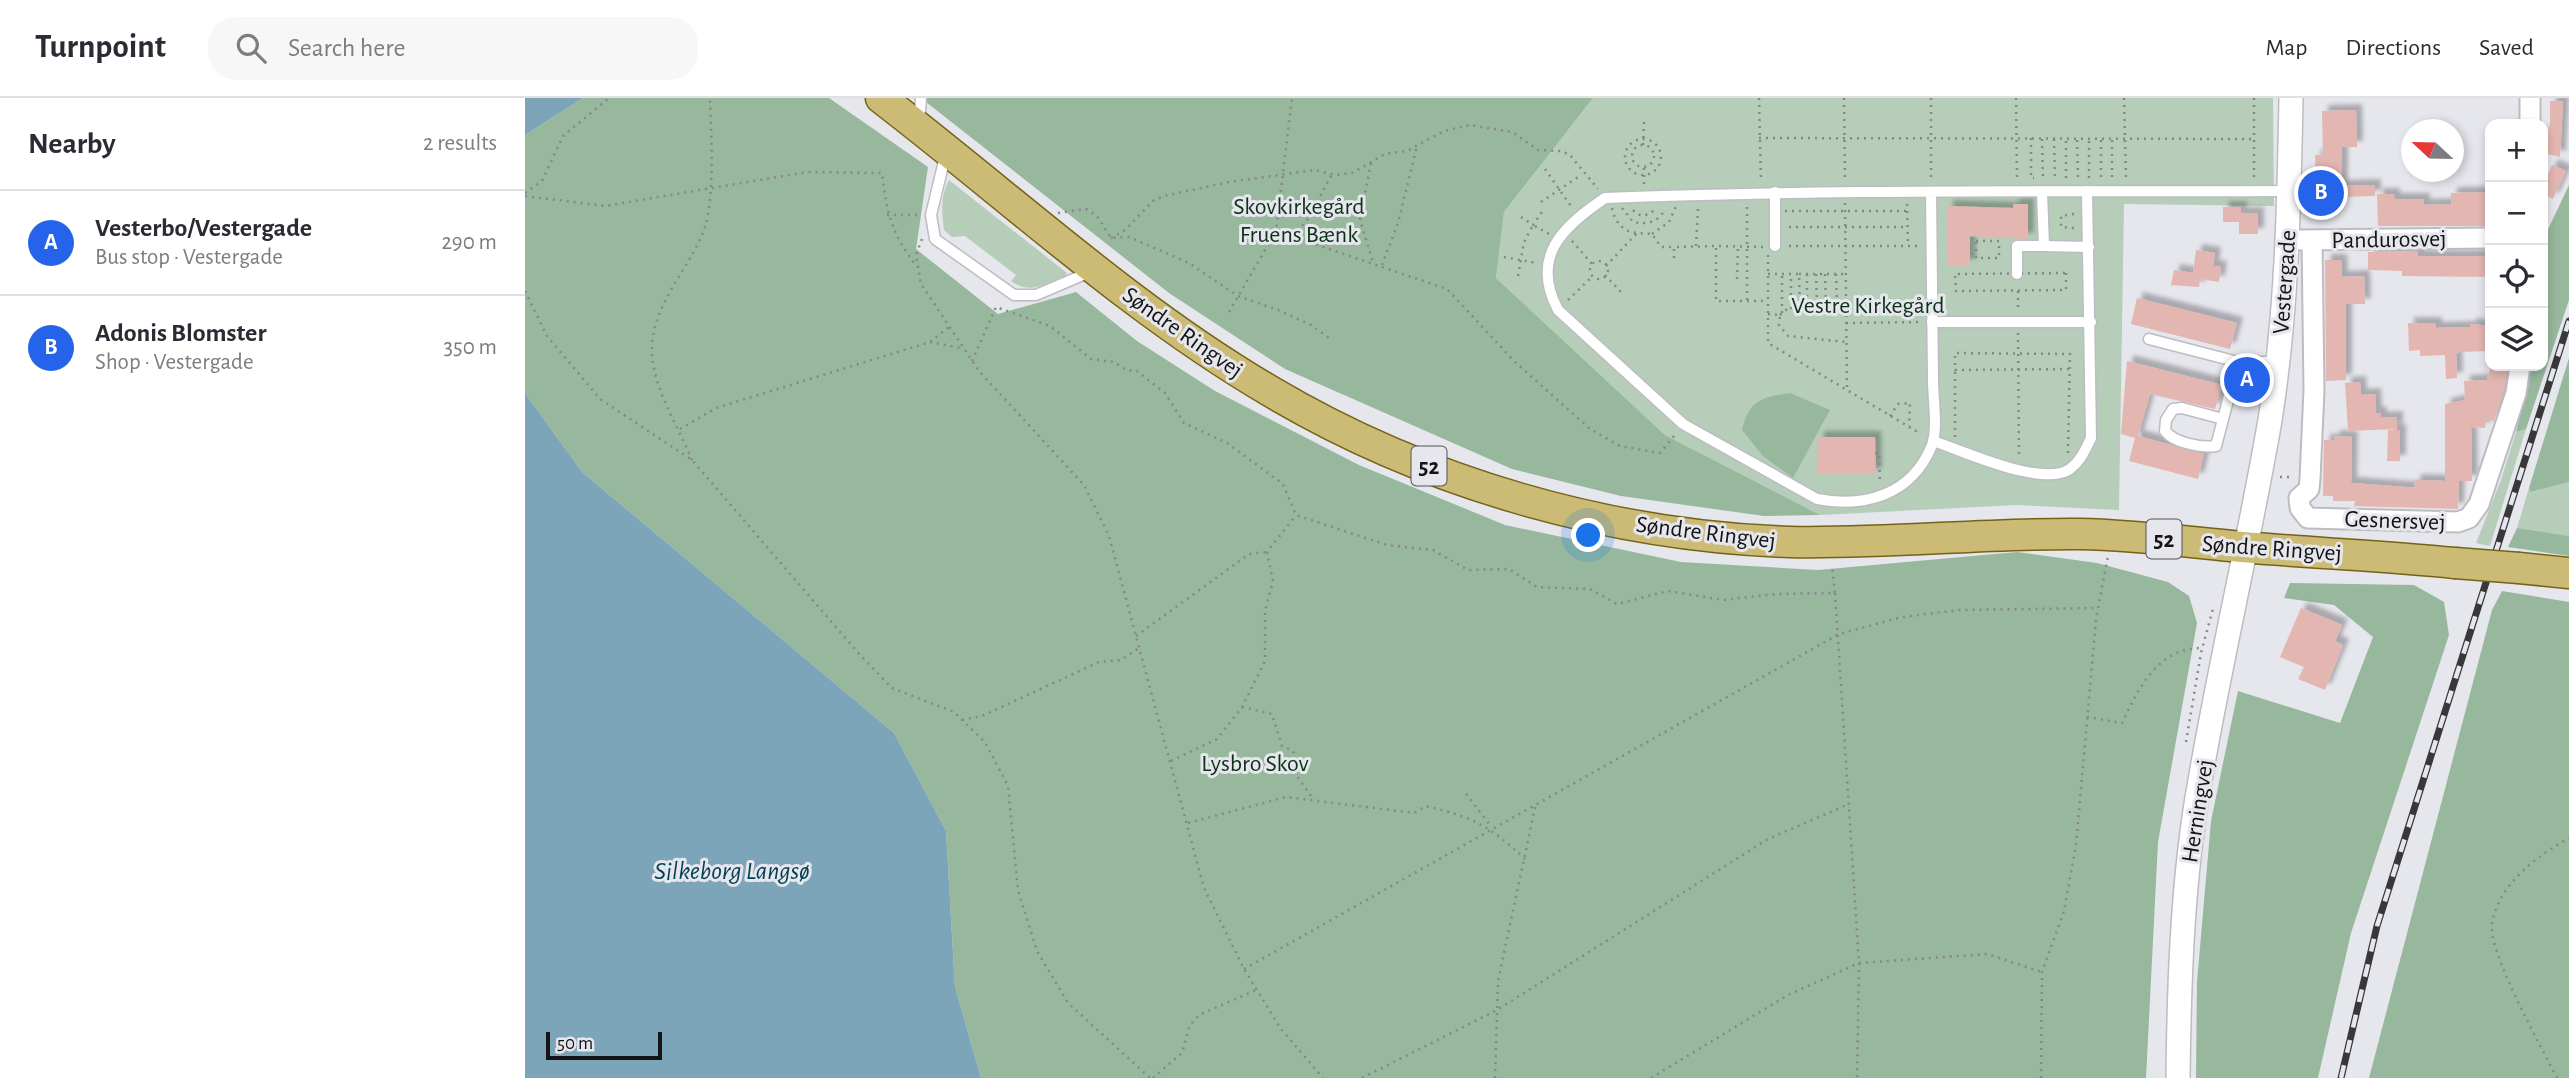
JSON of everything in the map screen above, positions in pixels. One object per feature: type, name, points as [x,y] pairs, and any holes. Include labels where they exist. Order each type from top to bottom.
[{"type":"main road","name":"Søndre Ringvej","points":[[881,98],[920,112],[947,149],[1190,341],[1272,392],[1374,443],[1501,493],[1589,517],[1681,531],[1786,542],[1898,542],[2035,535],[2112,536],[2569,573]]},
{"type":"street","name":"Vestergade","points":[[2246,547],[2300,240],[2290,191],[2291,98]]},
{"type":"street","points":[[2530,98],[2530,119]]},
{"type":"street","name":"Pandurosvej","points":[[2300,240],[2485,238]]},
{"type":"street","points":[[2300,240],[2313,400],[2310,478]]},
{"type":"street","name":"Gesnersvej","points":[[2310,478],[2309,489],[2299,498],[2299,508],[2308,518],[2458,522],[2469,518],[2479,504],[2516,393],[2520,371]]},
{"type":"street","name":"Herningvej","points":[[2178,1078],[2179,993],[2189,858],[2196,804],[2246,547]]},
{"type":"lane","points":[[947,149],[931,215],[935,239],[1014,295],[1036,295],[1096,269]]},
{"type":"lane","points":[[2042,191],[2044,246]]},
{"type":"lane","points":[[1933,441],[2019,470],[2049,476],[2068,471],[2082,458],[2091,438],[2087,191]]},
{"type":"lane","points":[[1931,192],[1933,441],[1911,477],[1890,492],[1864,502],[1840,503],[1817,499],[1683,424],[1558,310],[1550,295],[1547,265],[1561,236],[1579,217],[1605,198],[1761,192],[2290,191]]},
{"type":"lane","points":[[1775,192],[1775,246]]},
{"type":"lane","points":[[2017,274],[2017,246],[2089,247]]},
{"type":"lane","points":[[1932,322],[2091,322]]},
{"type":"lane","points":[[2149,339],[2238,362],[2277,362]]},
{"type":"lane","points":[[2223,419],[2182,408],[2173,409],[2166,420],[2165,431],[2169,437],[2207,447],[2216,446],[2238,362]]},
{"type":"path","points":[[525,194],[542,181],[563,136],[609,98]]},
{"type":"path","points":[[692,460],[660,391],[652,354],[656,319],[705,226],[712,154],[710,98]]},
{"type":"path","points":[[1229,312],[1276,232],[1291,98]]},
{"type":"path","points":[[1759,98],[1761,192]]},
{"type":"path","points":[[1844,98],[1847,391]]},
{"type":"path","points":[[1931,98],[1931,192]]},
{"type":"path","points":[[2016,98],[2018,191]]},
{"type":"path","points":[[2124,98],[2126,190]]},
{"type":"path","points":[[2254,98],[2255,191]]},
{"type":"path","points":[[1643,145],[1644,120]]},
{"type":"path","points":[[1111,238],[1125,230],[1153,201],[1164,196],[1229,182],[1315,170],[1332,174],[1352,173],[1385,154],[1407,151],[1444,131],[1470,125],[1512,132],[1538,150],[1561,151],[1570,155],[1605,198],[1617,223],[1635,233],[1652,234],[1673,217],[1672,195]]},
{"type":"path","points":[[1759,138],[2254,139]]},
{"type":"path","points":[[2031,138],[2031,178],[2112,178],[2112,139]]},
{"type":"path","points":[[2054,138],[2055,178]]},
{"type":"path","points":[[2066,138],[2066,178]]},
{"type":"path","points":[[2101,138],[2101,178]]},
{"type":"path","points":[[1643,139],[1657,145],[1662,157],[1655,171],[1644,175],[1630,169],[1625,157],[1632,143],[1643,139]]},
{"type":"path","points":[[2042,139],[2043,178]]},
{"type":"path","points":[[2077,139],[2078,178]]},
{"type":"path","points":[[2089,139],[2089,178]]},
{"type":"path","points":[[1643,145],[1652,150],[1654,157],[1650,164],[1644,167],[1636,164],[1633,157],[1637,148],[1643,145]]},
{"type":"path","points":[[1382,265],[1398,223],[1417,146]]},
{"type":"path","points":[[1625,157],[1633,157]]},
{"type":"path","points":[[1371,162],[1360,220],[1373,262]]},
{"type":"path","points":[[1644,167],[1644,196]]},
{"type":"path","points":[[1545,169],[1579,217]]},
{"type":"path","points":[[525,194],[605,206],[807,172],[882,173],[887,215],[900,243],[919,269]]},
{"type":"path","points":[[1294,237],[1309,217],[1332,174]]},
{"type":"path","points":[[1541,202],[1578,177]]},
{"type":"path","points":[[1907,191],[1908,246]]},
{"type":"path","points":[[1620,197],[1623,212],[1635,222],[1646,223],[1659,219],[1672,195]]},
{"type":"path","points":[[1735,207],[1748,207],[1747,301]]},
{"type":"path","points":[[1696,246],[1696,208],[1709,208]]},
{"type":"path","points":[[1037,222],[1058,212],[1086,209],[1097,216],[1111,238]]},
{"type":"path","points":[[1775,211],[1908,211]]},
{"type":"path","points":[[1518,276],[1524,242],[1542,212]]},
{"type":"path","points":[[2088,215],[2069,214],[2061,216],[2060,222],[2061,227],[2088,229]]},
{"type":"path","points":[[887,215],[931,215],[916,255],[921,284],[972,361],[1084,485],[1109,536],[1204,888],[1244,969],[1281,1029],[1323,1078]]},
{"type":"path","points":[[1521,217],[1561,236],[1593,265]]},
{"type":"path","points":[[1606,266],[1635,233],[1635,222]]},
{"type":"path","points":[[1775,227],[1908,227]]},
{"type":"path","points":[[1276,232],[1373,262],[1447,289],[1515,362],[1590,429],[1619,446],[1660,453],[1683,424]]},
{"type":"path","points":[[1652,234],[1661,247],[1768,247],[1768,343],[1933,441]]},
{"type":"path","points":[[1111,238],[1129,237],[1189,263],[1238,296],[1289,315],[1332,340]]},
{"type":"path","points":[[1999,240],[1999,258],[1976,258],[1976,241],[1999,240]]},
{"type":"path","points":[[1716,246],[1716,301],[1767,301]]},
{"type":"path","points":[[1737,279],[1738,246]]},
{"type":"path","points":[[1775,246],[1932,246]]},
{"type":"path","points":[[1674,247],[1674,258]]},
{"type":"path","points":[[1504,257],[1547,265]]},
{"type":"path","points":[[1599,259],[1610,270],[1599,281],[1588,270],[1593,265],[1599,259]]},
{"type":"path","points":[[1768,274],[1846,274]]},
{"type":"path","points":[[1782,274],[1779,325],[1788,336],[1846,342]]},
{"type":"path","points":[[1791,274],[1791,309]]},
{"type":"path","points":[[1799,274],[1800,308]]},
{"type":"path","points":[[1807,274],[1807,307]]},
{"type":"path","points":[[1816,274],[1817,305]]},
{"type":"path","points":[[1825,274],[1826,304]]},
{"type":"path","points":[[1836,274],[1837,301]]},
{"type":"path","points":[[1605,275],[1623,295]]},
{"type":"path","points":[[1558,310],[1593,276]]},
{"type":"path","points":[[525,291],[547,336],[600,399],[692,460],[860,655],[892,688],[954,712],[985,743],[1008,786],[1018,890],[1037,951],[1068,1003],[1151,1078],[1182,1053],[1190,1025],[1199,1016],[1257,989]]},
{"type":"path","points":[[1768,314],[1781,314],[1791,309],[1846,301]]},
{"type":"path","points":[[972,361],[996,307],[1051,326],[1091,359],[1114,362],[1126,370],[1137,370],[1165,393],[1184,423],[1227,443],[1283,484],[1293,502],[1296,515]]},
{"type":"path","points":[[1846,323],[1932,322]]},
{"type":"path","points":[[679,429],[716,408],[930,342],[949,327]]},
{"type":"path","points":[[930,342],[964,348]]},
{"type":"path","points":[[1955,448],[1955,353],[2070,354],[2068,471]]},
{"type":"path","points":[[2019,369],[2019,470]]},
{"type":"path","points":[[1955,370],[2070,369]]},
{"type":"path","points":[[1890,416],[1898,404],[1910,403],[1909,427]]},
{"type":"path","points":[[1875,453],[1879,453],[1879,481],[1890,492]]},
{"type":"path","points":[[2259,475],[2310,478]]},
{"type":"path","points":[[1296,515],[1387,545],[1433,550],[1468,570],[1509,569],[1537,587],[1590,589],[1617,604],[1668,590],[1723,600],[1776,594],[1835,593]]},
{"type":"path","points":[[1136,636],[1249,554],[1267,552],[1296,515]]},
{"type":"path","points":[[2041,1078],[2042,972],[2064,911],[2076,845],[2098,608],[2112,536]]},
{"type":"path","points":[[1829,542],[1839,634],[1859,962],[1857,1078]]},
{"type":"path","points":[[1170,762],[1217,739],[1242,707],[1265,661],[1265,611],[1273,581],[1267,552]]},
{"type":"path","points":[[1244,969],[1839,634],[1902,617],[1959,610],[2098,608]]},
{"type":"path","points":[[962,720],[982,716],[1099,662],[1121,660],[1139,648]]},
{"type":"path","points":[[2087,717],[2122,723],[2128,706],[2157,667],[2172,653],[2184,648],[2202,648]]},
{"type":"path","points":[[1242,707],[1272,714],[1282,746],[1293,751],[1299,762],[1296,775],[1314,800]]},
{"type":"path","points":[[1467,794],[1492,828],[1525,859]]},
{"type":"path","points":[[1187,824],[1286,797],[1414,813],[1426,806],[1467,816],[1492,828]]},
{"type":"path","points":[[1495,1078],[1498,981],[1536,803]]},
{"type":"path","points":[[1362,1078],[1497,1010],[1768,839],[1849,804]]},
{"type":"path","points":[[2557,1078],[2511,990],[2491,924],[2503,891],[2539,856],[2569,838]]},
{"type":"path","points":[[1651,1078],[1788,995],[1859,962],[1987,954],[2042,972]]},
{"type":"green space","name":"Lysbro Skov","points":[[583,98],[829,98],[928,167],[916,249],[998,314],[1076,292],[1137,341],[1215,391],[1359,465],[1505,525],[1681,562],[1818,570],[2017,552],[2097,563],[2168,582],[2189,596],[2197,623],[2158,842],[2146,1078],[981,1078],[955,987],[946,831],[894,733],[582,472],[525,393],[525,135]]},
{"type":"green space","name":"Skovkirkegård Fruens Bænk","points":[[926,98],[1593,98],[1504,212],[1496,278],[1665,435],[1820,515],[1764,516],[1621,496],[1512,469],[1285,369],[1169,293],[926,102]]},
{"type":"green space","name":"Vestre Kirkegård","points":[[1593,98],[2273,98],[2274,206],[2124,204],[2119,510],[2018,505],[1820,515],[1665,435],[1496,278],[1504,212]]},
{"type":"green space","points":[[949,180],[1067,273],[1065,276],[1038,287],[1018,285],[1011,281],[1016,275],[965,236],[952,237],[944,230],[942,211],[944,192]]},
{"type":"green space","points":[[2569,185],[2569,300],[2548,363],[2548,245],[2548,229]]},
{"type":"green space","points":[[2569,358],[2569,482],[2531,492],[2529,488]]},
{"type":"green space","points":[[2531,371],[2545,371],[2526,429],[2516,432]]},
{"type":"green space","points":[[1790,393],[1830,410],[1793,478],[1763,456],[1742,430],[1749,412],[1758,402]]},
{"type":"green space","points":[[2526,429],[2490,546],[2476,543],[2501,480],[2516,432]]},
{"type":"green space","points":[[2569,482],[2569,536],[2517,528],[2529,488],[2532,492]]},
{"type":"green space","points":[[2517,528],[2569,536],[2569,556],[2508,547]]},
{"type":"green space","points":[[2290,583],[2414,585],[2444,602],[2449,635],[2351,933],[2318,1078],[2196,1078],[2197,982],[2211,821],[2238,691],[2340,723],[2373,637],[2334,605],[2284,598]]},
{"type":"green space","points":[[2502,591],[2569,602],[2569,1078],[2369,1078],[2492,610]]},
{"type":"water","points":[[525,98],[583,98],[525,135]]},
{"type":"water","name":"Silkeborg Langsø","points":[[525,393],[582,472],[894,733],[946,831],[955,987],[981,1078],[525,1078]]},
{"type":"building","points":[[2550,101],[2563,101],[2560,157],[2548,154]]},
{"type":"building","points":[[2356,110],[2357,147],[2342,147],[2342,186],[2375,185],[2375,196],[2343,197],[2343,203],[2316,204],[2315,155],[2323,155],[2322,111]]},
{"type":"building","points":[[2552,165],[2566,171],[2553,199],[2548,196],[2548,174]]},
{"type":"building","points":[[2485,192],[2485,226],[2378,226],[2377,194],[2393,194],[2395,199],[2424,199],[2424,205],[2451,204],[2451,193]]},
{"type":"building","points":[[2013,204],[2028,204],[2028,239],[1970,236],[1970,265],[1947,265],[1947,206],[2013,208]]},
{"type":"building","points":[[2223,207],[2241,207],[2241,213],[2258,213],[2258,234],[2239,234],[2239,222],[2223,222]]},
{"type":"building","points":[[2196,250],[2215,253],[2213,266],[2221,267],[2219,282],[2200,279],[2199,287],[2171,285],[2174,270],[2193,273]]},
{"type":"building","points":[[2418,251],[2418,256],[2485,256],[2485,277],[2402,276],[2402,271],[2368,270],[2368,252]]},
{"type":"building","points":[[2325,260],[2341,260],[2342,277],[2364,276],[2365,304],[2346,304],[2346,380],[2326,381]]},
{"type":"building","points":[[2137,298],[2237,323],[2230,349],[2131,324]]},
{"type":"building","points":[[2408,323],[2436,323],[2436,328],[2470,327],[2470,324],[2485,326],[2485,351],[2456,354],[2457,378],[2446,379],[2445,355],[2420,356],[2420,350],[2409,351]]},
{"type":"building","points":[[2127,361],[2222,385],[2215,409],[2150,394],[2138,436],[2204,454],[2198,479],[2129,461],[2135,438],[2121,434]]},
{"type":"building","points":[[2490,371],[2507,371],[2494,421],[2486,419],[2485,428],[2471,427],[2472,481],[2459,481],[2458,509],[2354,506],[2355,501],[2333,501],[2333,496],[2323,496],[2324,440],[2334,440],[2334,436],[2352,437],[2351,483],[2414,487],[2415,480],[2445,481],[2445,404],[2465,400],[2464,381],[2487,380]]},
{"type":"building","points":[[2360,382],[2361,395],[2375,394],[2376,413],[2381,413],[2381,418],[2397,417],[2397,429],[2348,431],[2345,383]]},
{"type":"building","points":[[2388,430],[2400,430],[2400,461],[2387,461]]},
{"type":"building","points":[[1818,437],[1875,437],[1876,474],[1818,474]]},
{"type":"building","points":[[2301,608],[2342,625],[2335,641],[2343,645],[2325,690],[2298,679],[2304,667],[2280,657]]},
{"type":"railway","points":[[2341,1078],[2377,926],[2569,321]]},
{"type":"place","name":"Adonis Blomster","points":[[2321,193]]},
{"type":"place","name":"Vesterbo/Vestergade","points":[[2247,380]]}]
